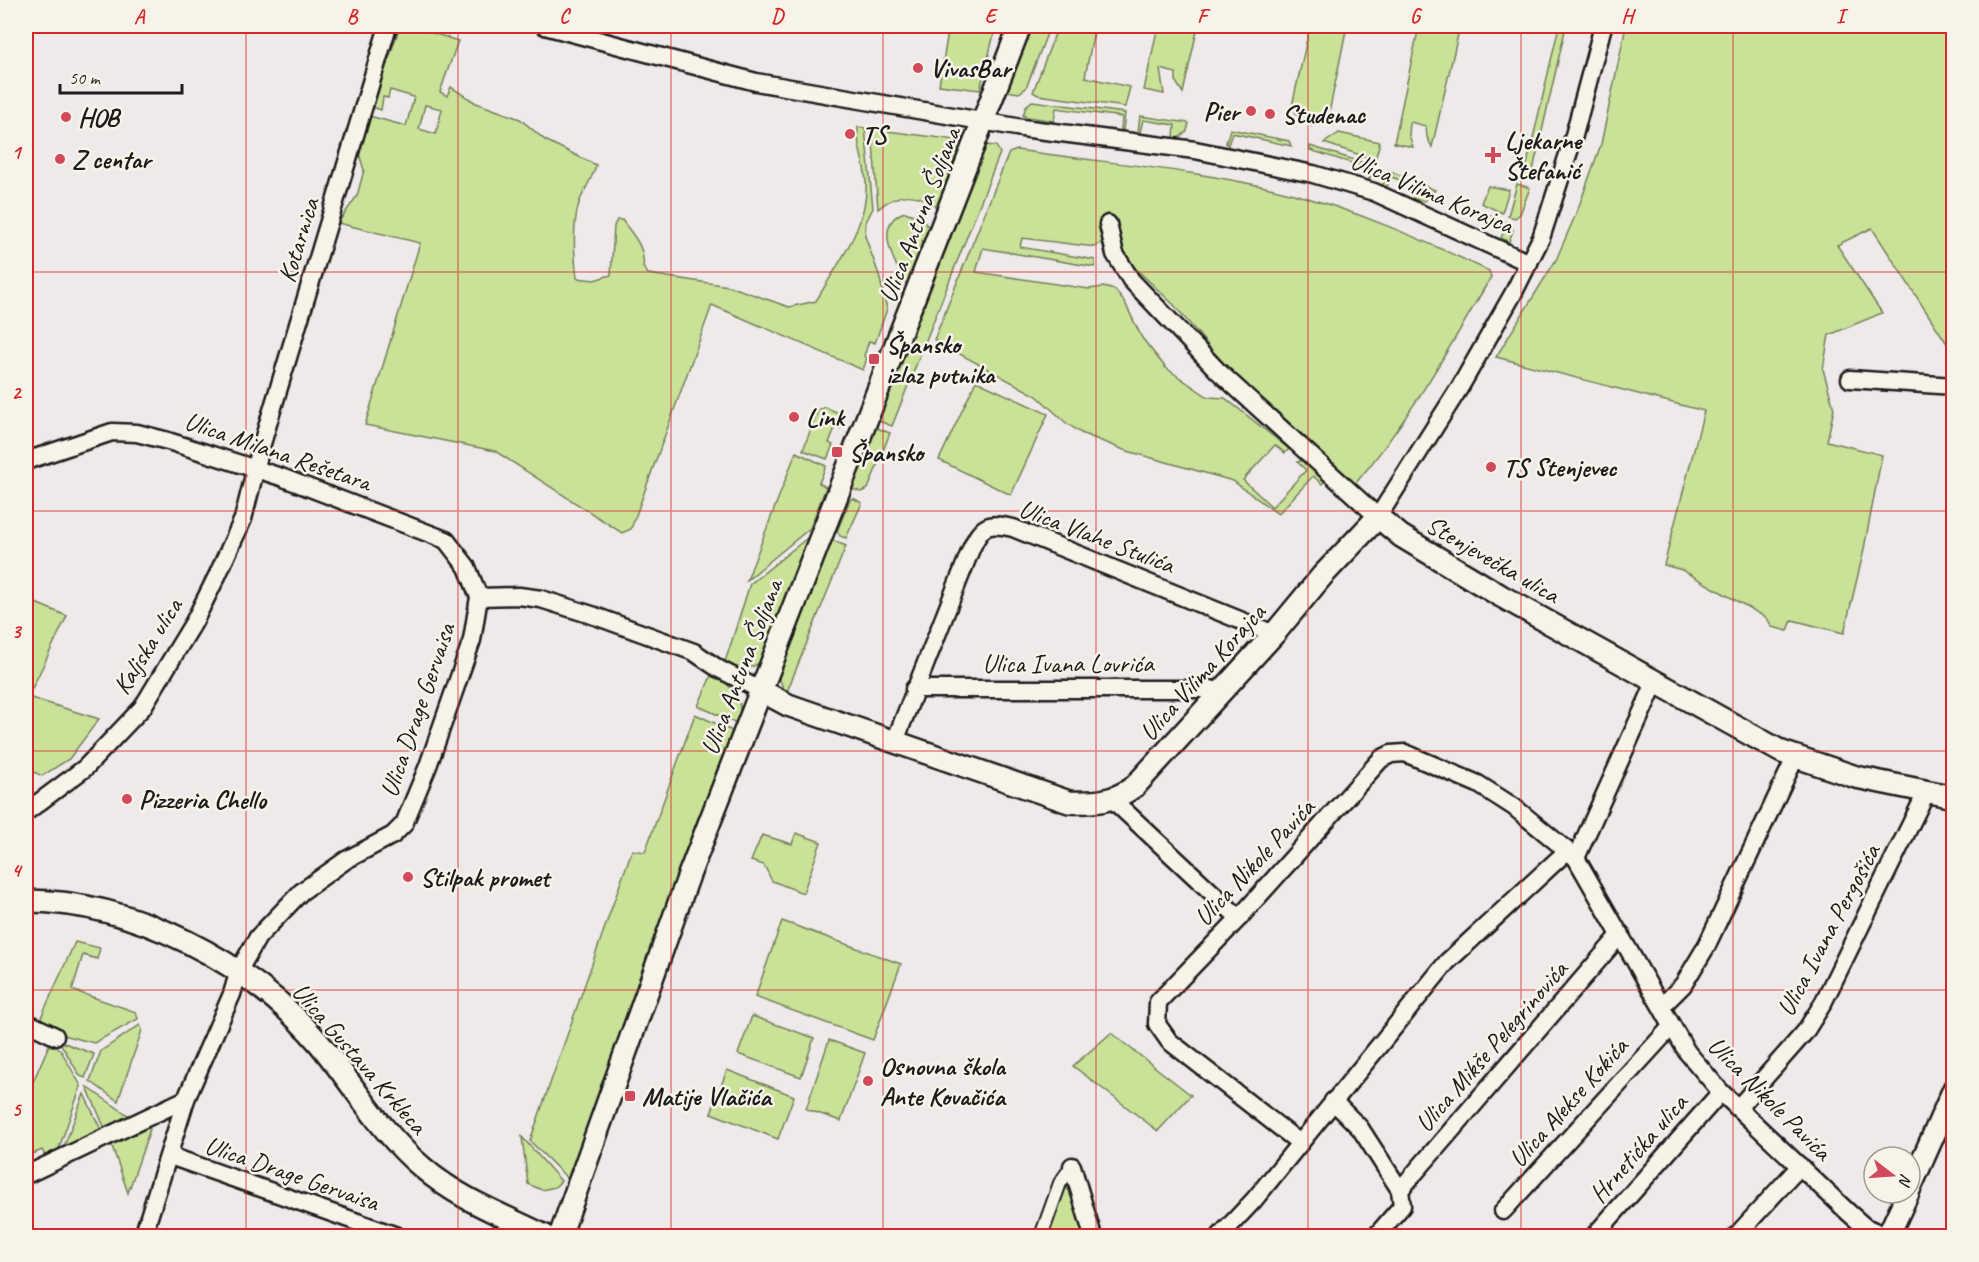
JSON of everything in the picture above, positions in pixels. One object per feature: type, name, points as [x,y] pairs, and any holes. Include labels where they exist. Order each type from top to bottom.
[{"type":"street","name":"Kotarnica","points":[[258,469],[261,447],[388,26]]},
{"type":"street","points":[[545,26],[756,82],[984,122]]},
{"type":"street","name":"Ulica Antuna Šoljana","points":[[560,1236],[689,875],[1020,26]]},
{"type":"street","name":"Ulica Vilima Korajca","points":[[760,690],[788,705],[1069,802],[1091,803],[1113,800],[1135,786],[1274,634],[1322,576],[1378,517],[1460,387],[1541,238],[1603,26]]},
{"type":"street","name":"Ulica Antuna Šoljana","points":[[984,122],[1195,150],[1313,174]]},
{"type":"street","name":"Ulica Vilima Korajca","points":[[1313,174],[1374,192],[1529,263]]},
{"type":"street","name":"Stenjevečka ulica","points":[[1108,224],[1115,254],[1131,280],[1225,379],[1378,517],[1423,550],[1655,683],[1795,758],[1856,777],[1953,797]]},
{"type":"street","points":[[1851,379],[1953,386]]},
{"type":"street","name":"Ulica Milana Rešetara","points":[[26,461],[112,432],[137,434],[168,441],[258,469],[426,530],[446,540],[467,567],[479,597]]},
{"type":"street","name":"Kaljska ulica","points":[[26,812],[85,768],[142,708],[194,622],[217,576],[243,519],[258,469]]},
{"type":"street","name":"Ulica Vlahe Stulića","points":[[895,741],[977,535],[986,526],[995,524],[1013,528],[1274,634]]},
{"type":"street","name":"Ulica Drage Gervaisa","points":[[143,1236],[170,1156],[186,1099],[232,994],[238,970],[258,937],[302,892],[346,860],[393,835],[404,824],[428,766],[472,640],[479,597],[519,596],[541,599],[595,616],[694,652],[719,669],[760,690]]},
{"type":"street","points":[[1220,1236],[1254,1200],[1447,962],[1571,855],[1655,683]]},
{"type":"street","name":"Ulica Ivana Lovrića","points":[[914,689],[1199,689],[1221,692]]},
{"type":"street","name":"Ulica Nikole Pavića","points":[[1300,1143],[1169,1041],[1157,1024],[1156,1009],[1165,993],[1239,918],[1381,759],[1391,753],[1405,753],[1478,784],[1514,807],[1571,855],[1621,934],[1687,1052],[1721,1092],[1858,1222],[1887,1236]]},
{"type":"street","points":[[1662,1006],[1683,985],[1701,957],[1795,758]]},
{"type":"street","name":"Ulica Ivana Pergošića","points":[[1738,1108],[1805,1032],[1822,1005],[1926,793]]},
{"type":"street","points":[[1113,800],[1239,918]]},
{"type":"street","name":"Ulica Gustava Krkleca","points":[[26,901],[95,910],[138,921],[183,939],[238,970],[289,1012],[317,1041],[399,1147],[424,1169],[491,1213],[545,1236]]},
{"type":"street","name":"Ulica Mikše Pelegrinovića","points":[[1376,1236],[1402,1206],[1400,1191],[1621,934]]},
{"type":"street","points":[[26,1022],[55,1036]]},
{"type":"street","name":"Ulica Alekse Kokića","points":[[1503,1211],[1671,1027]]},
{"type":"street","points":[[1922,1160],[1953,1089]]},
{"type":"street","name":"Hrnetićka ulica","points":[[1594,1236],[1721,1092]]},
{"type":"street","points":[[26,1175],[166,1106],[186,1099]]},
{"type":"street","points":[[1333,1101],[1360,1128],[1400,1191]]},
{"type":"street","name":"Ulica Drage Gervaisa","points":[[170,1156],[397,1236]]},
{"type":"street","points":[[1041,1236],[1060,1183],[1071,1166]]},
{"type":"street","points":[[1071,1166],[1093,1236]]},
{"type":"street","points":[[1736,1236],[1800,1166]]},
{"type":"street","points":[[1887,1236],[1902,1205]]},
{"type":"green space","points":[[400,26],[411,26],[458,41],[440,92],[447,96],[451,87],[476,103],[520,119],[545,140],[596,165],[579,203],[575,222],[577,278],[594,280],[611,275],[614,226],[617,220],[622,220],[641,248],[643,267],[648,274],[729,286],[789,307],[816,301],[857,229],[866,198],[858,127],[865,128],[873,208],[866,222],[865,236],[879,275],[887,309],[875,343],[869,341],[864,356],[867,358],[863,370],[712,305],[631,529],[622,533],[495,451],[365,425],[420,243],[338,223],[357,196],[364,170],[359,154],[369,116],[406,126],[414,97],[390,90],[388,98],[383,97],[381,110],[372,107]],"holes":[[[425,105],[442,109],[436,134],[419,129]]]},
{"type":"green space","points":[[949,26],[996,26],[980,90],[939,85]]},
{"type":"green space","points":[[1032,26],[1050,26],[1026,88],[1019,93],[1006,91]]},
{"type":"green space","points":[[1058,26],[1095,26],[1085,77],[1130,87],[1125,107],[1038,95],[1033,92]]},
{"type":"green space","points":[[1158,26],[1198,26],[1183,93],[1176,82],[1176,73],[1160,69],[1164,94],[1144,90]]},
{"type":"green space","points":[[1310,26],[1347,26],[1329,113],[1325,119],[1312,126],[1300,122],[1292,106]]},
{"type":"green space","points":[[1419,26],[1460,26],[1432,147],[1427,137],[1426,126],[1410,122],[1409,135],[1413,147],[1394,143]]},
{"type":"green space","points":[[1559,26],[1566,26],[1531,179],[1524,177]]},
{"type":"green space","points":[[1626,26],[1953,26],[1953,353],[1872,228],[1837,245],[1882,313],[1829,335],[1823,369],[1834,409],[1827,441],[1882,455],[1863,554],[1844,633],[1792,620],[1788,631],[1772,627],[1767,618],[1682,570],[1664,565],[1704,411],[1496,357],[1556,260],[1578,209],[1601,144]]},
{"type":"green space","points":[[1032,101],[1125,113],[1123,130],[1121,130],[1122,117],[1056,108],[1054,121],[1023,116],[1026,106]]},
{"type":"green space","points":[[1140,116],[1189,123],[1187,131],[1180,137],[1174,138],[1175,125],[1143,120],[1140,132],[1138,132]]},
{"type":"green space","points":[[872,129],[964,141],[940,210],[924,199],[909,196],[901,196],[878,209]]},
{"type":"green space","points":[[1230,129],[1289,141],[1291,146],[1232,133],[1228,145],[1226,143]]},
{"type":"green space","points":[[1339,133],[1380,142],[1375,160],[1324,143]]},
{"type":"green space","points":[[984,145],[996,146],[1000,153],[892,426],[876,420]]},
{"type":"green space","points":[[1310,146],[1374,166],[1369,181],[1370,169],[1310,150]]},
{"type":"green space","points":[[1017,150],[1186,172],[1286,192],[1389,227],[1489,271],[1491,277],[1411,410],[1355,484],[1249,394],[1174,305],[1132,265],[1121,245],[1105,233],[1102,242],[1095,247],[1022,238],[1020,247],[1095,260],[1095,267],[983,248],[976,272],[1089,289],[1103,287],[1115,290],[1125,303],[1142,338],[1166,368],[1208,397],[1225,398],[1289,449],[1285,453],[1275,445],[1243,480],[1272,507],[1306,470],[1297,462],[1306,460],[1325,481],[1322,484],[1313,476],[1278,514],[1233,481],[1124,450],[1081,433],[1065,422],[1037,396],[934,340],[1009,153]]},
{"type":"green space","points":[[1388,170],[1435,190],[1425,201],[1413,199],[1417,187],[1392,177],[1386,188],[1382,187]]},
{"type":"green space","points":[[1517,184],[1530,188],[1520,214],[1515,218],[1508,216]]},
{"type":"green space","points":[[1488,186],[1509,190],[1502,213],[1481,203]]},
{"type":"green space","points":[[1472,207],[1510,224],[1513,230],[1509,242],[1501,238],[1506,227],[1470,210]]},
{"type":"green space","points":[[905,212],[920,217],[930,229],[908,287],[893,257],[888,235],[889,226],[895,218]]},
{"type":"green space","points":[[976,381],[1048,414],[1011,495],[939,460]]},
{"type":"green space","points":[[825,407],[845,416],[840,429],[835,428],[829,443],[833,445],[827,459],[803,450],[818,410]]},
{"type":"green space","points":[[874,427],[890,433],[868,489],[861,492],[849,488]]},
{"type":"green space","points":[[796,452],[826,466],[819,483],[826,487],[810,528],[747,580]]},
{"type":"green space","points":[[853,498],[862,503],[846,538],[840,536],[837,531],[850,500]]},
{"type":"green space","points":[[812,534],[762,660],[748,668],[735,667],[725,662],[750,584]]},
{"type":"green space","points":[[829,539],[846,546],[786,694],[777,674]]},
{"type":"green space","points":[[26,599],[67,616],[28,697],[99,719],[69,759],[42,776],[26,768]]},
{"type":"green space","points":[[715,674],[735,693],[740,705],[739,720],[734,722],[698,706],[711,676]]},
{"type":"green space","points":[[695,714],[732,731],[568,1179],[530,1141],[632,850],[645,852]]},
{"type":"green space","points":[[796,833],[821,842],[803,893],[772,881],[764,865],[751,861],[762,835],[792,844]]},
{"type":"green space","points":[[782,921],[901,964],[873,1040],[755,997]]},
{"type":"green space","points":[[75,942],[100,948],[97,959],[83,955],[72,990],[136,1012],[138,1019],[94,1043],[56,1033],[38,1024]]},
{"type":"green space","points":[[752,1016],[814,1038],[801,1077],[738,1054]]},
{"type":"green space","points":[[140,1025],[142,1030],[118,1101],[90,1081],[101,1051]]},
{"type":"green space","points":[[1111,1033],[1191,1095],[1158,1131],[1073,1066]]},
{"type":"green space","points":[[829,1040],[865,1053],[841,1121],[806,1109]]},
{"type":"green space","points":[[59,1041],[94,1054],[85,1078],[80,1076]]},
{"type":"green space","points":[[49,1045],[60,1049],[81,1086],[57,1154],[47,1159],[42,1150],[26,1157],[26,1098]]},
{"type":"green space","points":[[727,1070],[794,1096],[778,1139],[711,1113]]},
{"type":"green space","points":[[87,1087],[132,1118],[106,1131]]},
{"type":"green space","points":[[84,1094],[102,1132],[62,1152]]},
{"type":"green space","points":[[138,1125],[150,1129],[128,1193],[110,1140]]},
{"type":"green space","points":[[522,1137],[561,1181],[555,1187],[542,1190],[528,1184]]},
{"type":"green space","points":[[1066,1187],[1071,1193],[1084,1236],[1048,1236]]},
{"type":"place","name":"VivasBar","points":[[918,68]]},
{"type":"place","name":"Pier","points":[[1251,111]]},
{"type":"place","name":"Studenac","points":[[1270,114]]},
{"type":"place","name":"HOB","points":[[66,117]]},
{"type":"place","name":"TS","points":[[850,134]]},
{"type":"place","name":"Ljekarne Štefanić","points":[[1493,155]]},
{"type":"place","name":"Z centar","points":[[60,159]]},
{"type":"place","name":"Špansko izlaz putnika","points":[[874,359]]},
{"type":"place","name":"Link","points":[[794,417]]},
{"type":"place","name":"Špansko","points":[[837,452]]},
{"type":"place","name":"TS Stenjevec","points":[[1491,467]]},
{"type":"place","name":"Pizzeria Chello","points":[[127,799]]},
{"type":"place","name":"Stilpak promet","points":[[408,877]]},
{"type":"place","name":"Osnovna škola Ante Kovačića","points":[[868,1081]]},
{"type":"place","name":"Matije Vlačića","points":[[630,1096]]}]
